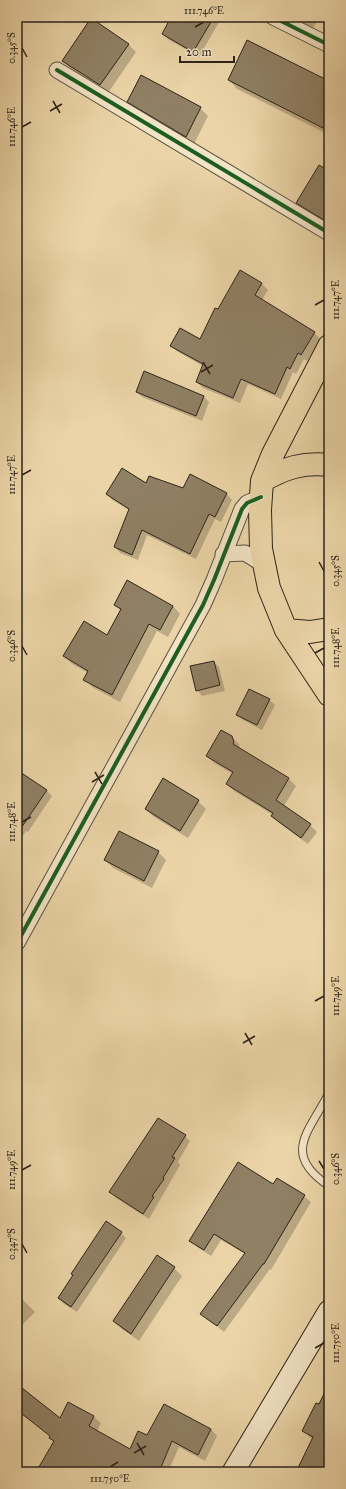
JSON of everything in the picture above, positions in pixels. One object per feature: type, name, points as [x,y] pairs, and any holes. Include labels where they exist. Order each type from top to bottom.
[{"type":"main road","points":[[329,346],[273,454],[262,489],[261,549],[269,588],[286,630],[329,695]]},
{"type":"main road","points":[[262,489],[300,464],[316,463],[329,465]]},
{"type":"main road","points":[[286,630],[310,632],[329,629]]},
{"type":"main road","points":[[234,1472],[329,1311]]},
{"type":"street","points":[[273,17],[329,45]]},
{"type":"street","points":[[57,70],[329,233]]},
{"type":"street","points":[[17,943],[203,604],[242,509],[262,489]]},
{"type":"street","points":[[223,554],[245,553],[264,566]]},
{"type":"lane","points":[[329,1093],[304,1138],[302,1151],[306,1165],[314,1176],[329,1186]]},
{"type":"building","points":[[171,17],[214,17],[193,52],[162,34]]},
{"type":"building","points":[[91,18],[129,44],[100,85],[62,61]]},
{"type":"building","points":[[247,40],[329,81],[329,131],[228,80]]},
{"type":"building","points":[[141,75],[201,107],[186,137],[127,102]]},
{"type":"building","points":[[319,165],[329,171],[329,223],[296,203]]},
{"type":"building","points":[[240,270],[262,283],[255,295],[315,332],[301,355],[298,353],[290,369],[287,367],[275,394],[241,379],[233,398],[196,382],[203,364],[170,346],[180,328],[200,339],[215,308],[218,309]]},
{"type":"building","points":[[144,371],[204,396],[196,416],[136,392]]},
{"type":"building","points":[[122,468],[146,483],[149,476],[183,488],[190,474],[227,493],[215,517],[209,514],[190,554],[142,530],[132,555],[114,547],[129,509],[106,494]]},
{"type":"building","points":[[127,580],[173,606],[160,630],[149,624],[112,695],[83,680],[88,671],[63,656],[84,621],[107,635],[121,609],[114,605]]},
{"type":"building","points":[[214,661],[220,685],[196,691],[190,666]]},
{"type":"building","points":[[249,689],[270,699],[257,725],[236,715]]},
{"type":"building","points":[[221,730],[232,736],[234,742],[233,744],[289,778],[276,800],[311,824],[301,838],[271,816],[273,813],[226,784],[233,772],[206,756]]},
{"type":"building","points":[[17,770],[47,790],[17,834]]},
{"type":"building","points":[[163,778],[199,800],[180,831],[145,809]]},
{"type":"building","points":[[119,831],[159,851],[144,881],[104,860]]},
{"type":"building","points":[[158,1118],[186,1135],[172,1157],[175,1158],[143,1214],[109,1192]]},
{"type":"building","points":[[238,1162],[273,1184],[277,1178],[305,1195],[264,1264],[217,1326],[200,1314],[245,1253],[214,1234],[204,1250],[189,1241]]},
{"type":"building","points":[[106,1221],[122,1232],[71,1307],[58,1298],[73,1275],[71,1274]]},
{"type":"building","points":[[157,1255],[175,1267],[131,1334],[113,1321]]},
{"type":"building","points":[[17,1384],[60,1418],[68,1402],[94,1416],[89,1426],[130,1449],[138,1431],[147,1435],[164,1404],[211,1429],[198,1455],[172,1441],[159,1472],[36,1472],[54,1441],[49,1438],[50,1436],[17,1410]]},
{"type":"building","points":[[329,1384],[329,1472],[296,1472],[313,1437],[302,1431],[316,1403],[319,1404]]},
{"type":"cycle path","points":[[273,17],[329,45]]},
{"type":"cycle path","points":[[57,70],[329,233]]},
{"type":"cycle path","points":[[17,943],[203,605],[242,509],[247,503],[261,497]]}]
